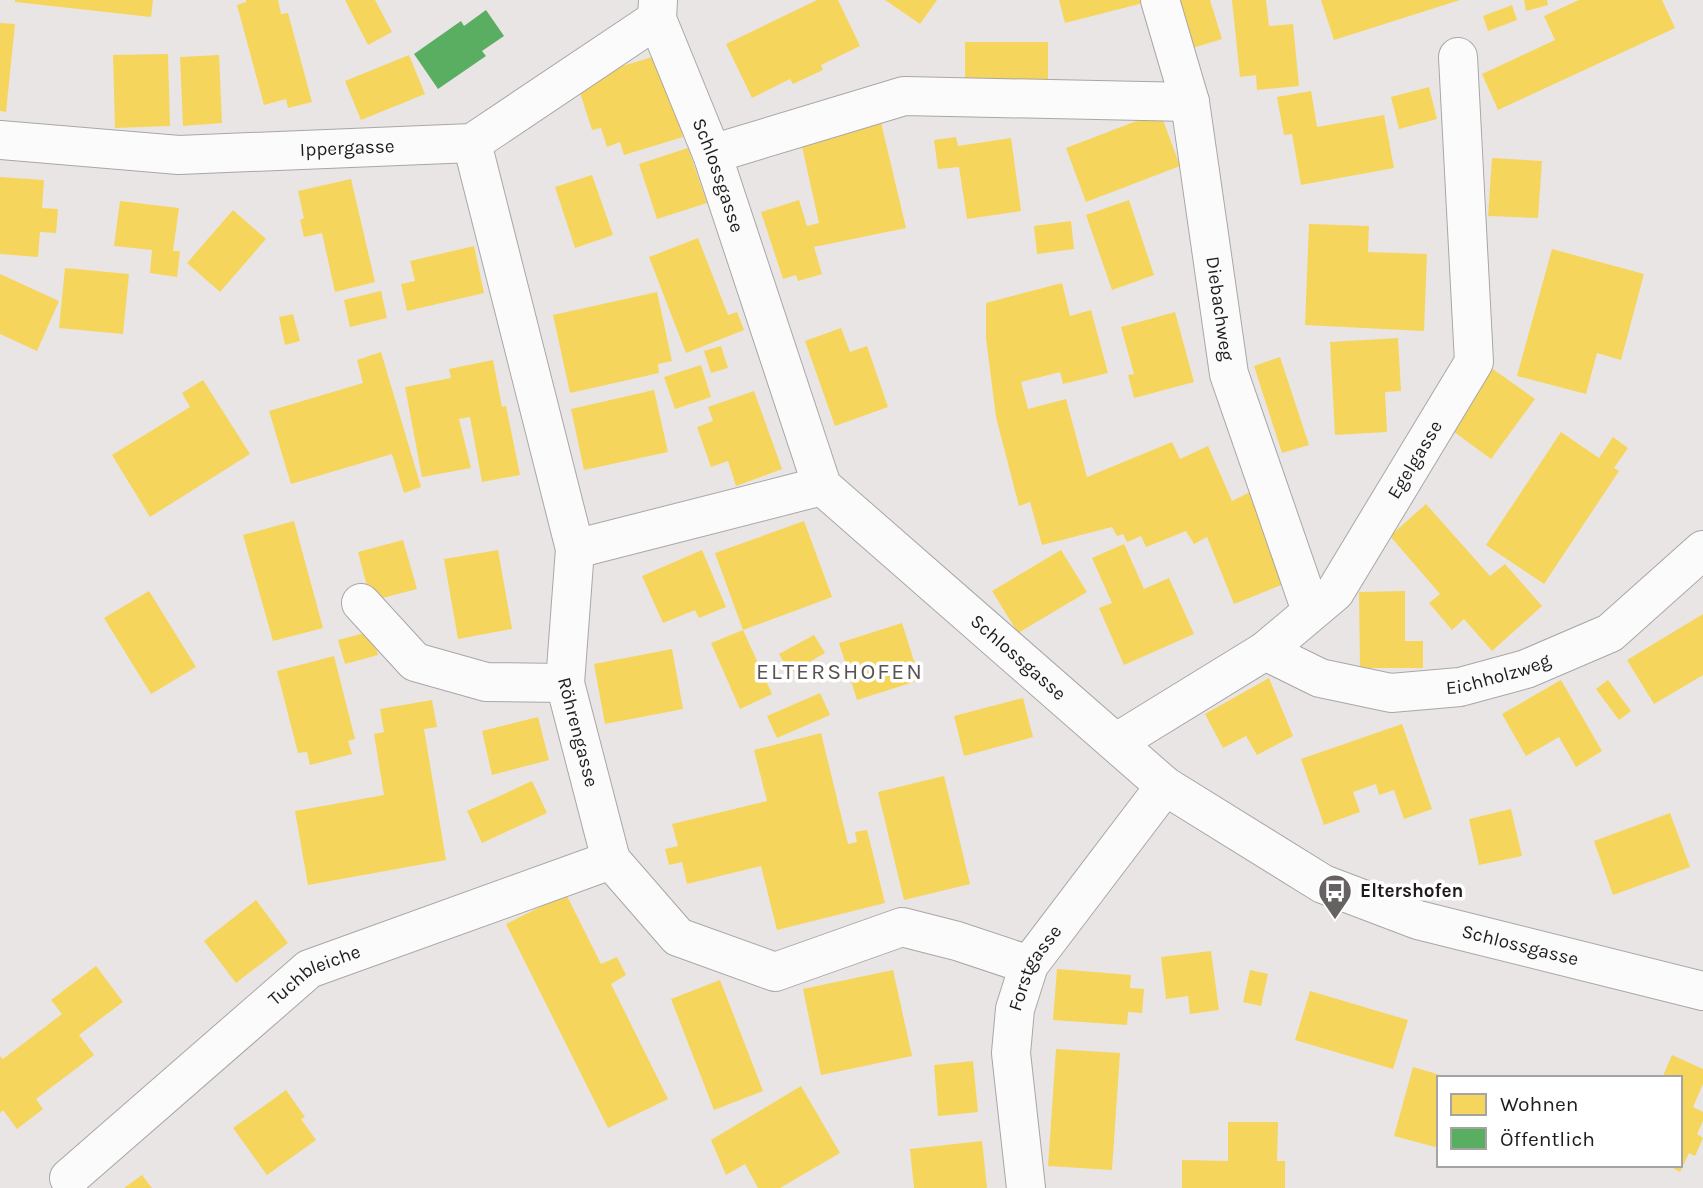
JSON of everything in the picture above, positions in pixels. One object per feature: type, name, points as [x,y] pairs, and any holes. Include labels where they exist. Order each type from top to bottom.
[{"type":"street","name":"Diebachweg","points":[[1160,0],[1190,102],[1229,374],[1311,611]]},
{"type":"street","points":[[472,143],[657,9]]},
{"type":"street","name":"Schlossgasse","points":[[657,9],[712,154],[822,486],[1165,786],[1323,884],[1418,920],[1703,991]]},
{"type":"street","name":"Egelgasse","points":[[1117,742],[1265,651],[1335,592],[1474,362],[1458,57]]},
{"type":"street","points":[[712,154],[904,96],[1190,102]]},
{"type":"street","name":"Ippergasse","points":[[0,140],[179,155],[472,143]]},
{"type":"street","name":"Röhrengasse","points":[[472,143],[575,549],[565,683],[611,860],[678,937],[775,972],[902,927],[957,941],[1029,965]]},
{"type":"street","points":[[575,549],[822,486]]},
{"type":"street","name":"Eichholzweg","points":[[1265,651],[1320,678],[1391,693],[1460,687],[1526,669],[1610,633],[1703,550]]},
{"type":"street","points":[[361,603],[415,662],[486,682],[565,683]]},
{"type":"street","name":"Forstgasse","points":[[1026,1188],[1011,1053],[1015,1009],[1029,965],[1165,786]]},
{"type":"street","name":"Tuchbleiche","points":[[69,1178],[309,969],[611,860]]},
{"type":"building: Wohnen","points":[[15,0],[153,0],[151,17]]},
{"type":"building: Wohnen","points":[[246,0],[278,0],[281,14],[288,13],[312,102],[288,108],[286,99],[264,105],[237,5]]},
{"type":"building: Wohnen","points":[[345,0],[375,0],[392,32],[368,45]]},
{"type":"building: Wohnen","points":[[817,0],[838,0],[860,46],[821,65],[823,70],[793,84],[790,79],[752,98],[726,44]]},
{"type":"building: Wohnen","points":[[885,0],[937,0],[920,24]]},
{"type":"building: Wohnen","points":[[1059,0],[1151,0],[1151,1],[1065,23]]},
{"type":"building: Wohnen","points":[[1175,0],[1210,0],[1222,39],[1189,49]]},
{"type":"building: Wohnen","points":[[1232,0],[1266,0],[1269,26],[1293,24],[1299,86],[1257,90],[1256,75],[1240,77]]},
{"type":"building: Wohnen","points":[[1321,0],[1460,0],[1334,40]]},
{"type":"building: Wohnen","points":[[1524,0],[1547,0],[1548,5],[1526,11]]},
{"type":"building: Wohnen","points":[[1579,0],[1662,0],[1675,28],[1498,110],[1482,74],[1555,40],[1544,16]]},
{"type":"building: Wohnen","points":[[1512,5],[1517,20],[1488,31],[1483,16]]},
{"type":"building: Wohnen","points":[[0,23],[15,24],[6,112],[0,111]]},
{"type":"building: Wohnen","points":[[965,42],[1048,42],[1048,92],[965,92]]},
{"type":"building: Wohnen","points":[[168,54],[170,126],[115,128],[113,55]]},
{"type":"building: Wohnen","points":[[219,55],[222,123],[183,126],[180,57]]},
{"type":"building: Wohnen","points":[[409,55],[425,94],[361,120],[345,81]]},
{"type":"building: Wohnen","points":[[659,55],[683,137],[624,155],[620,142],[607,147],[601,128],[592,130],[576,80]]},
{"type":"building: Wohnen","points":[[1429,87],[1437,119],[1399,129],[1391,97]]},
{"type":"building: Wohnen","points":[[1311,91],[1317,127],[1384,115],[1394,168],[1301,185],[1292,134],[1284,135],[1277,97]]},
{"type":"building: Wohnen","points":[[1160,112],[1180,166],[1086,202],[1066,148]]},
{"type":"building: Wohnen","points":[[879,114],[906,228],[814,247],[822,274],[798,281],[796,275],[783,279],[761,212],[799,200],[807,226],[819,223],[799,133]]},
{"type":"building: Wohnen","points":[[956,137],[958,146],[1011,138],[1021,211],[967,219],[959,167],[938,169],[934,140]]},
{"type":"building: Wohnen","points":[[688,148],[707,203],[657,219],[639,164]]},
{"type":"building: Wohnen","points":[[1492,158],[1542,161],[1538,218],[1488,216]]},
{"type":"building: Wohnen","points":[[592,175],[613,235],[575,248],[555,187]]},
{"type":"building: Wohnen","points":[[0,177],[44,180],[42,208],[58,209],[56,233],[40,232],[38,257],[0,254]]},
{"type":"building: Wohnen","points":[[351,179],[375,282],[335,292],[322,233],[304,237],[300,220],[304,218],[298,191]]},
{"type":"building: Wohnen","points":[[1129,200],[1154,275],[1112,290],[1086,215]]},
{"type":"building: Wohnen","points":[[120,201],[179,208],[173,251],[180,251],[177,277],[150,273],[152,250],[114,246]]},
{"type":"building: Wohnen","points":[[233,210],[266,239],[220,292],[187,263]]},
{"type":"building: Wohnen","points":[[1071,221],[1074,249],[1037,254],[1034,226]]},
{"type":"building: Wohnen","points":[[1309,224],[1369,226],[1368,252],[1427,254],[1424,331],[1305,325]]},
{"type":"building: Wohnen","points":[[698,238],[728,315],[737,312],[744,330],[686,353],[649,257]]},
{"type":"building: Wohnen","points":[[474,246],[484,293],[407,311],[401,284],[415,281],[410,261]]},
{"type":"building: Wohnen","points":[[1552,249],[1644,274],[1621,360],[1597,353],[1586,394],[1517,376]]},
{"type":"building: Wohnen","points":[[65,268],[129,274],[123,334],[59,328]]},
{"type":"building: Wohnen","points":[[0,274],[59,301],[37,351],[0,334]]},
{"type":"building: Wohnen","points":[[1062,283],[1070,316],[1091,310],[1108,373],[1063,384],[1060,372],[1021,382],[1028,409],[1066,399],[1087,477],[1172,442],[1180,459],[1208,446],[1232,501],[1250,492],[1289,582],[1234,604],[1207,537],[1194,544],[1186,531],[1146,547],[1141,536],[1127,542],[1123,534],[1117,536],[1112,527],[1042,545],[1030,502],[1019,506],[996,417],[986,338],[986,303]]},
{"type":"building: Wohnen","points":[[381,291],[387,318],[350,327],[344,300]]},
{"type":"building: Wohnen","points":[[657,292],[672,361],[658,364],[659,373],[570,393],[553,315]]},
{"type":"building: Wohnen","points":[[1175,312],[1194,382],[1134,398],[1128,375],[1134,374],[1121,327]]},
{"type":"building: Wohnen","points":[[293,314],[300,341],[285,345],[279,317]]},
{"type":"building: Wohnen","points":[[841,328],[850,352],[867,346],[888,407],[835,426],[805,341]]},
{"type":"building: Wohnen","points":[[1398,338],[1401,391],[1385,392],[1387,432],[1335,435],[1330,342]]},
{"type":"building: Wohnen","points":[[721,346],[728,368],[711,373],[704,351]]},
{"type":"building: Wohnen","points":[[381,352],[421,487],[404,493],[392,454],[291,484],[269,411],[363,383],[357,360]]},
{"type":"building: Wohnen","points":[[1280,357],[1309,445],[1282,453],[1254,366]]},
{"type":"building: Wohnen","points":[[493,360],[502,407],[506,406],[520,475],[482,482],[470,417],[459,419],[471,468],[422,477],[405,387],[451,378],[449,369]]},
{"type":"building: Wohnen","points":[[701,365],[711,397],[675,409],[664,377]]},
{"type":"building: Wohnen","points":[[1490,367],[1535,399],[1491,459],[1446,426]]},
{"type":"building: Wohnen","points":[[203,380],[250,454],[150,517],[112,455],[190,407],[182,393]]},
{"type":"building: Wohnen","points":[[654,390],[668,452],[584,470],[571,409]]},
{"type":"building: Wohnen","points":[[754,391],[782,469],[736,486],[728,461],[711,467],[697,427],[713,421],[708,407]]},
{"type":"building: Wohnen","points":[[1561,432],[1599,458],[1613,437],[1628,448],[1614,468],[1619,471],[1544,584],[1486,545]]},
{"type":"building: Wohnen","points":[[1426,504],[1490,576],[1505,564],[1542,606],[1492,651],[1464,619],[1452,630],[1429,603],[1440,594],[1390,536]]},
{"type":"building: Wohnen","points":[[294,521],[323,628],[273,641],[243,535]]},
{"type":"building: Wohnen","points":[[804,521],[832,597],[743,630],[715,553]]},
{"type":"building: Wohnen","points":[[403,540],[417,589],[371,601],[358,552]]},
{"type":"building: Wohnen","points":[[1124,544],[1144,589],[1169,578],[1194,634],[1124,665],[1099,608],[1112,603],[1092,558]]},
{"type":"building: Wohnen","points":[[498,550],[512,629],[458,639],[444,559]]},
{"type":"building: Wohnen","points":[[702,550],[726,607],[699,618],[695,610],[663,623],[642,576]]},
{"type":"building: Wohnen","points":[[1061,550],[1087,592],[1018,633],[992,591]]},
{"type":"building: Wohnen","points":[[149,591],[196,667],[151,694],[104,618]]},
{"type":"building: Wohnen","points":[[1405,591],[1405,641],[1423,641],[1423,668],[1360,668],[1359,592]]},
{"type":"building: Wohnen","points":[[1703,614],[1703,675],[1654,704],[1627,660]]},
{"type":"building: Wohnen","points":[[902,623],[920,680],[857,700],[839,643]]},
{"type":"building: Wohnen","points":[[743,630],[772,694],[740,709],[711,643]]},
{"type":"building: Wohnen","points":[[372,631],[378,655],[345,664],[338,640]]},
{"type":"building: Wohnen","points":[[814,635],[825,653],[790,673],[779,654]]},
{"type":"building: Wohnen","points":[[672,649],[683,709],[605,724],[594,664]]},
{"type":"building: Wohnen","points":[[334,656],[355,739],[348,741],[352,754],[310,765],[307,752],[298,753],[277,671]]},
{"type":"building: Wohnen","points":[[1269,678],[1293,736],[1257,755],[1246,736],[1223,748],[1205,714]]},
{"type":"building: Wohnen","points":[[1561,680],[1602,751],[1576,767],[1559,737],[1526,756],[1502,714]]},
{"type":"building: Wohnen","points":[[1608,680],[1631,711],[1619,720],[1596,689]]},
{"type":"building: Wohnen","points":[[820,693],[830,715],[777,738],[767,716]]},
{"type":"building: Wohnen","points":[[1023,698],[1033,737],[964,756],[954,716]]},
{"type":"building: Wohnen","points":[[432,700],[437,727],[424,729],[446,860],[308,885],[295,811],[384,795],[374,734],[384,732],[380,709]]},
{"type":"building: Wohnen","points":[[538,717],[549,760],[492,775],[482,731]]},
{"type":"building: Wohnen","points":[[1402,724],[1432,809],[1404,819],[1394,790],[1379,795],[1376,784],[1353,792],[1360,812],[1324,825],[1301,759]]},
{"type":"building: Wohnen","points":[[821,733],[848,844],[857,842],[855,832],[867,830],[885,903],[777,930],[761,866],[687,884],[682,862],[669,865],[665,849],[678,846],[672,824],[767,801],[754,750]]},
{"type":"building: Wohnen","points":[[944,776],[970,884],[904,900],[878,792]]},
{"type":"building: Wohnen","points":[[532,781],[547,813],[482,843],[467,811]]},
{"type":"building: Wohnen","points":[[1511,809],[1522,856],[1479,865],[1469,819]]},
{"type":"building: Wohnen","points":[[1670,813],[1690,867],[1613,895],[1594,841]]},
{"type":"building: Wohnen","points":[[566,894],[601,964],[617,957],[626,975],[611,984],[668,1099],[608,1128],[506,924]]},
{"type":"building: Wohnen","points":[[256,900],[288,943],[236,983],[204,941]]},
{"type":"building: Wohnen","points":[[1211,951],[1219,1010],[1190,1014],[1188,996],[1166,999],[1161,957]]},
{"type":"building: Wohnen","points":[[96,966],[123,1002],[79,1035],[94,1055],[36,1099],[43,1109],[17,1129],[3,1110],[0,1113],[0,1056],[3,1059],[62,1014],[51,1000]]},
{"type":"building: Wohnen","points":[[1057,969],[1131,975],[1130,988],[1144,989],[1142,1013],[1128,1012],[1127,1025],[1053,1020]]},
{"type":"building: Wohnen","points":[[893,970],[912,1056],[821,1075],[803,989]]},
{"type":"building: Wohnen","points":[[1250,970],[1268,974],[1261,1006],[1243,1002]]},
{"type":"building: Wohnen","points":[[720,980],[763,1091],[714,1110],[671,999]]},
{"type":"building: Wohnen","points":[[1310,991],[1408,1020],[1393,1069],[1295,1040]]},
{"type":"building: Wohnen","points":[[1056,1049],[1120,1053],[1112,1170],[1048,1166]]},
{"type":"building: Wohnen","points":[[1672,1055],[1703,1069],[1703,1084],[1693,1107],[1703,1112],[1703,1121],[1697,1134],[1703,1138],[1695,1156],[1689,1153],[1680,1172],[1671,1167],[1682,1167],[1682,1076],[1663,1076]]},
{"type":"building: Wohnen","points":[[973,1061],[978,1112],[938,1116],[934,1065]]},
{"type":"building: Wohnen","points":[[1413,1067],[1444,1076],[1437,1076],[1437,1147],[1394,1136]]},
{"type":"building: Wohnen","points":[[801,1086],[840,1153],[780,1188],[758,1188],[745,1164],[726,1175],[711,1140]]},
{"type":"building: Wohnen","points":[[286,1090],[305,1117],[301,1119],[316,1140],[267,1175],[233,1128]]},
{"type":"building: Wohnen","points":[[1228,1122],[1278,1122],[1277,1161],[1285,1161],[1285,1188],[1182,1188],[1182,1160],[1228,1161]]},
{"type":"building: Wohnen","points":[[982,1141],[987,1188],[914,1188],[910,1149]]},
{"type":"building: Wohnen","points":[[142,1175],[152,1188],[124,1188]]},
{"type":"building: Öffentlich","points":[[486,10],[504,36],[482,51],[486,56],[438,89],[414,54],[461,21],[464,26]]},
{"type":"place","name":"Eltershofen","points":[[1335,921]]},
{"type":"district","name":"ELTERSHOFEN","points":[[840,671]]}]
